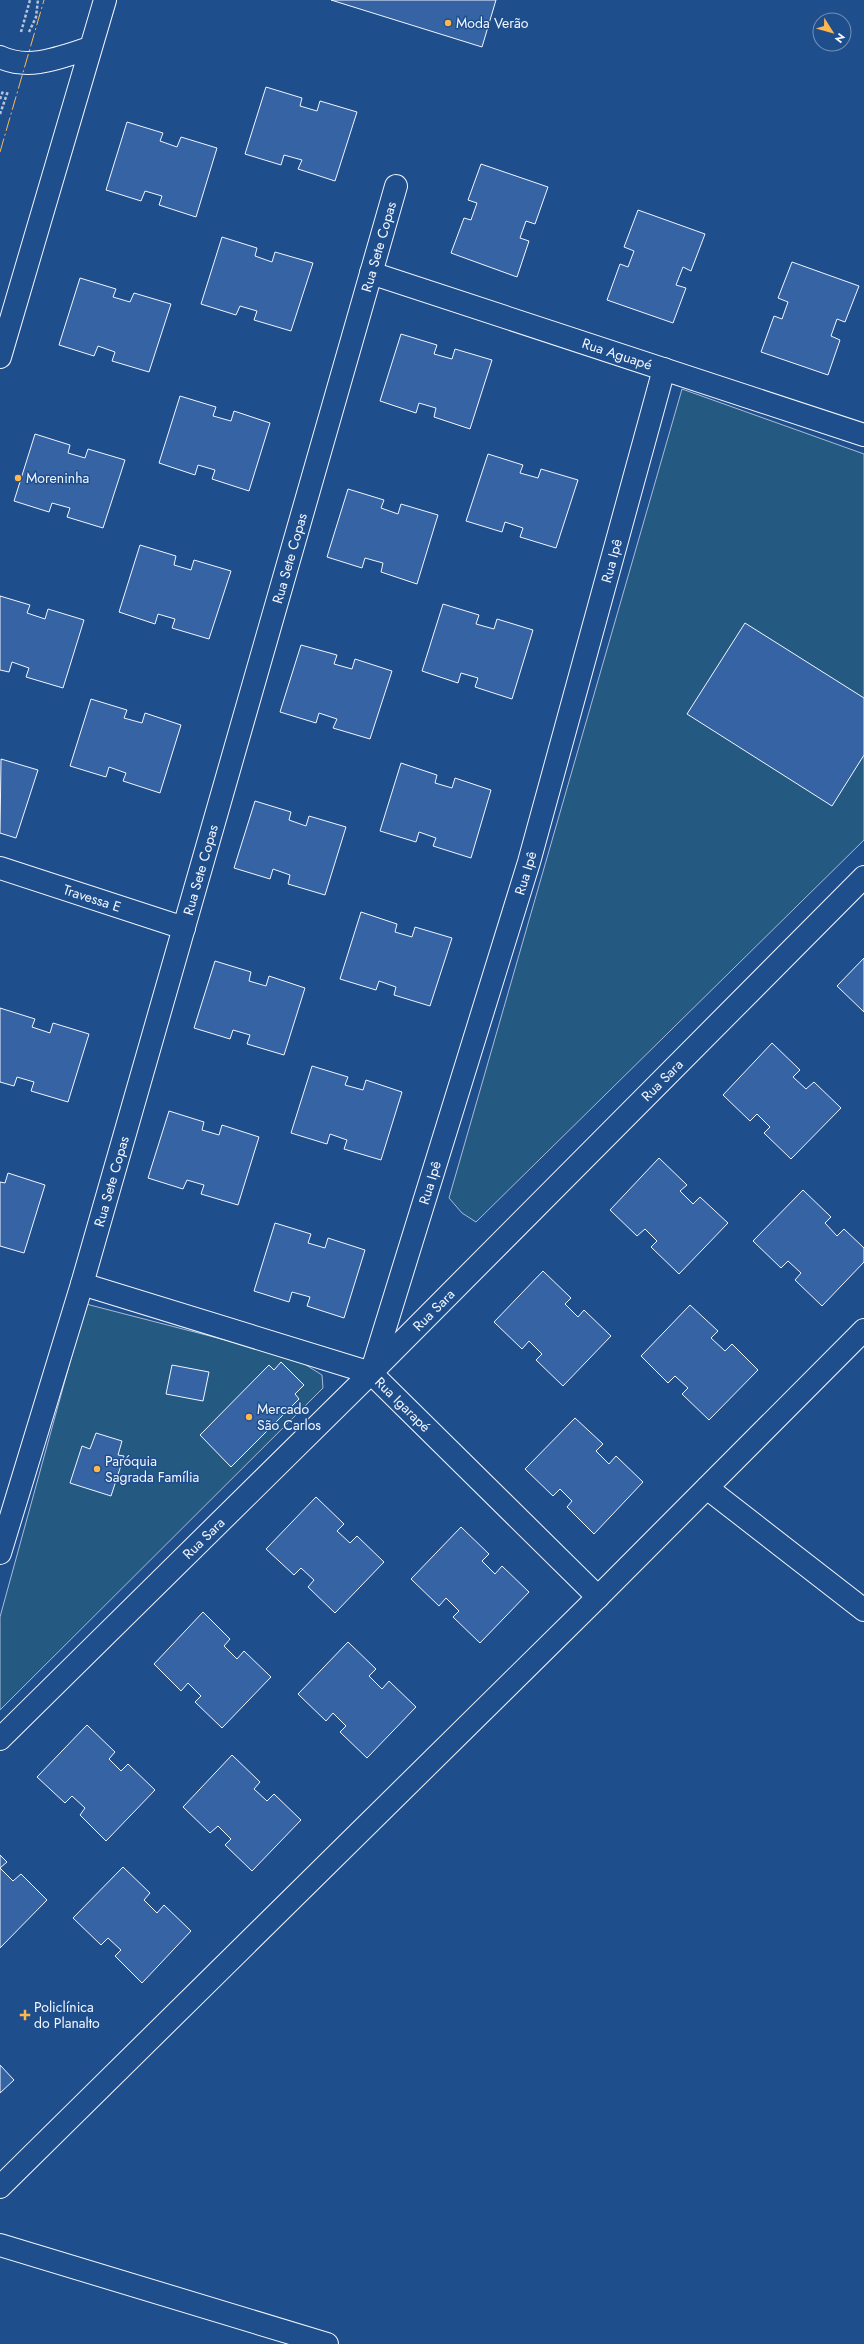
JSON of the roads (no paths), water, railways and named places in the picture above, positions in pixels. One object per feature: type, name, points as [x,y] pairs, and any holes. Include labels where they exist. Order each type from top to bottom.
[{"type":"street","points":[[0,357],[105,0]]},
{"type":"street","points":[[0,57],[11,62],[32,63],[53,60],[90,48]]},
{"type":"street","name":"Rua Sete Copas","points":[[0,1553],[82,1284],[396,186]]},
{"type":"street","name":"Rua Aguapé","points":[[371,273],[864,435]]},
{"type":"street","name":"Rua Ipê","points":[[371,1373],[529,862],[664,369]]},
{"type":"street","name":"Travessa E","points":[[0,868],[184,928]]},
{"type":"street","name":"Rua Sara","points":[[0,1739],[371,1373],[864,877]]},
{"type":"street","name":"Rua Igarapé","points":[[82,1284],[371,1373],[598,1597]]},
{"type":"street","points":[[0,2187],[598,1597],[864,1330]]},
{"type":"street","points":[[707,1488],[864,1610]]},
{"type":"street","points":[[0,2245],[328,2344]]},
{"type":"place","name":"Moda Verão","points":[[448,23]]},
{"type":"place","name":"Moreninha","points":[[18,478]]},
{"type":"place","name":"Mercado São Carlos","points":[[249,1417]]},
{"type":"place","name":"Paróquia Sagrada Família","points":[[97,1469]]},
{"type":"place","name":"Policlínica do Planalto","points":[[25,2015]]}]
